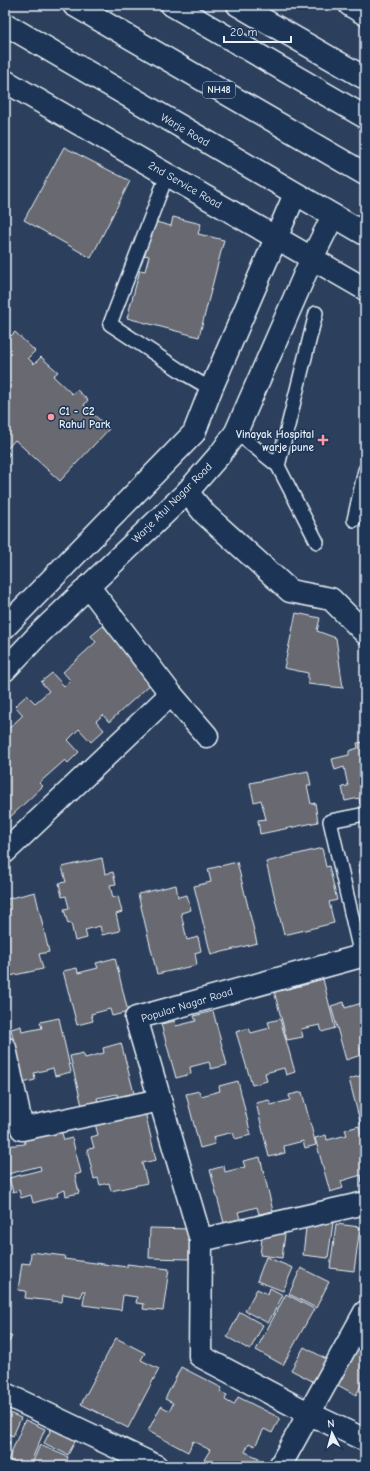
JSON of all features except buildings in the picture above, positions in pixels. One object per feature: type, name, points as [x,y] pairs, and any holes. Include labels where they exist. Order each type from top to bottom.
[{"type":"main road","name":"NH48","points":[[74,5],[365,174]]},
{"type":"main road","points":[[172,5],[365,117]]},
{"type":"main road","points":[[238,5],[365,78]]},
{"type":"main road","points":[[350,5],[365,14]]},
{"type":"main road","name":"Warje Road","points":[[5,24],[365,234]]},
{"type":"main road","name":"2nd Service Road","points":[[5,81],[276,239],[365,288]]},
{"type":"main road","points":[[5,628],[194,433],[211,388],[295,194]]},
{"type":"main road","name":"Warje Atul Nagar Road","points":[[5,670],[88,586],[187,492],[221,453],[236,432],[312,258],[333,216]]},
{"type":"main road","points":[[194,433],[221,453]]},
{"type":"main road","points":[[187,492],[205,514],[290,591],[331,599],[365,633]]},
{"type":"main road","points":[[88,586],[171,694],[207,736]]},
{"type":"main road","points":[[5,852],[171,694]]},
{"type":"main road","name":"Popular Nagar Road","points":[[308,1412],[200,1356],[201,1240],[136,1018],[363,956]]},
{"type":"main road","points":[[5,1048],[22,1129],[160,1100]]},
{"type":"main road","points":[[201,1240],[365,1203]]},
{"type":"main road","points":[[280,1466],[308,1412],[365,1312]]},
{"type":"main road","points":[[5,1394],[134,1462],[156,1466]]},
{"type":"main road","points":[[308,1412],[365,1440]]},
{"type":"lane","points":[[167,175],[110,324],[186,375],[211,388]]},
{"type":"lane","points":[[278,466],[316,313]]},
{"type":"lane","points":[[236,432],[278,466],[317,542]]},
{"type":"lane","points":[[354,520],[365,470]]},
{"type":"lane","points":[[363,956],[330,821],[365,814]]},
{"type":"place","name":"C1 - C2 Rahul Park","points":[[51,417]]},
{"type":"place","name":"Vinayak Hospital warje pune","points":[[323,440]]}]
